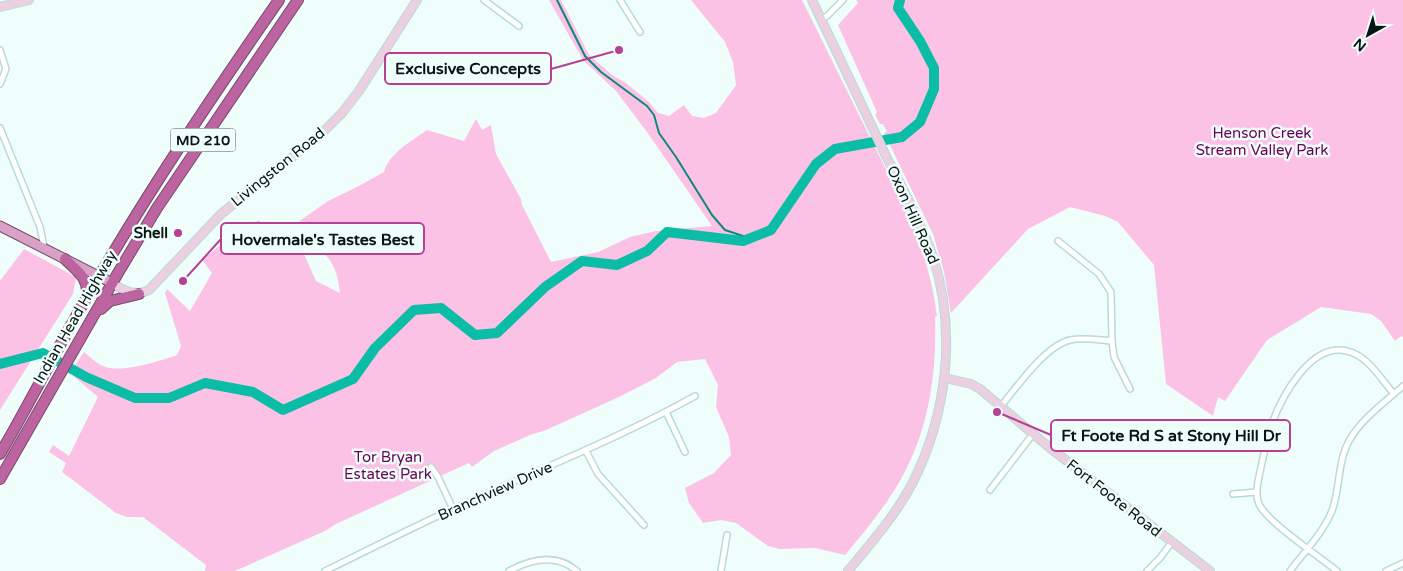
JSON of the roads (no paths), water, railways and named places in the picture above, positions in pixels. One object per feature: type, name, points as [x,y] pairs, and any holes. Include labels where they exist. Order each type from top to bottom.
[{"type":"highway","name":"Indian Head Highway","points":[[0,454],[86,297],[188,132],[278,0]]},
{"type":"highway","name":"Indian Head Highway","points":[[0,479],[86,327],[157,208],[298,0]]},
{"type":"highway","points":[[65,259],[86,280],[88,288],[86,297]]},
{"type":"highway","points":[[86,327],[110,300],[139,294]]},
{"type":"main road","points":[[0,7],[29,0]]},
{"type":"main road","name":"Livingston Road","points":[[139,294],[155,285],[181,254],[221,214],[320,135],[342,113],[355,97],[417,0]]},
{"type":"main road","name":"Oxon Hill Road","points":[[812,0],[920,224],[937,272],[944,305],[945,378],[931,439],[913,482],[890,519],[848,571]]},
{"type":"main road","points":[[0,226],[122,289],[139,294]]},
{"type":"main road","name":"Fort Foote Road","points":[[945,378],[971,384],[980,389],[1033,434],[1210,571]]},
{"type":"street","points":[[484,0],[519,26]]},
{"type":"street","points":[[620,0],[640,32]]},
{"type":"street","points":[[821,19],[827,16],[842,0]]},
{"type":"street","points":[[0,50],[6,69],[0,84]]},
{"type":"street","points":[[0,128],[40,227],[44,248]]},
{"type":"street","points":[[1058,241],[1099,274],[1111,292],[1114,357],[1130,389]]},
{"type":"street","points":[[1001,406],[1047,352],[1068,340],[1085,338],[1112,341]]},
{"type":"street","points":[[1337,571],[1268,517],[1259,504],[1257,492],[1268,436],[1276,414],[1292,384],[1316,358],[1324,354],[1337,350],[1357,354],[1394,394]]},
{"type":"street","points":[[1290,571],[1324,526],[1332,510],[1348,442],[1359,427],[1403,386]]},
{"type":"street","name":"Branchview Drive","points":[[325,571],[453,508],[586,451],[696,396]]},
{"type":"street","points":[[666,412],[685,452]]},
{"type":"street","points":[[990,490],[1033,434]]},
{"type":"street","points":[[586,451],[602,478],[644,525]]},
{"type":"street","points":[[431,467],[453,508]]},
{"type":"street","points":[[1234,494],[1257,492]]},
{"type":"street","points":[[721,571],[727,535]]},
{"type":"street","points":[[1147,571],[1172,542]]},
{"type":"street","points":[[509,571],[525,564],[547,559],[565,562],[577,571]]},
{"type":"street","points":[[1386,571],[1403,563]]},
{"type":"waterway","points":[[557,0],[585,56],[601,72],[647,106],[654,115],[659,133],[712,215],[725,230],[749,238]]},
{"type":"waterway","points":[[0,364],[43,353],[86,377],[135,398],[169,398],[205,383],[253,392],[283,410],[353,379],[375,348],[414,310],[441,308],[475,335],[497,333],[545,287],[582,261],[617,265],[647,251],[667,232],[743,241],[771,230],[816,164],[835,149],[902,137],[920,122],[934,89],[934,68],[920,41],[898,8],[900,0]]},
{"type":"place","name":"Exclusive Concepts","points":[[619,50]]},
{"type":"place","name":"Shell","points":[[178,233]]},
{"type":"place","name":"Hovermale's Tastes Best","points":[[183,281]]},
{"type":"place","name":"Ft Foote Rd S at Stony Hill Dr","points":[[997,412]]},
{"type":"park label","name":"Henson Creek Stream Valley Park","points":[[1262,142]]},
{"type":"park label","name":"Tor Bryan Estates Park","points":[[388,466]]}]
